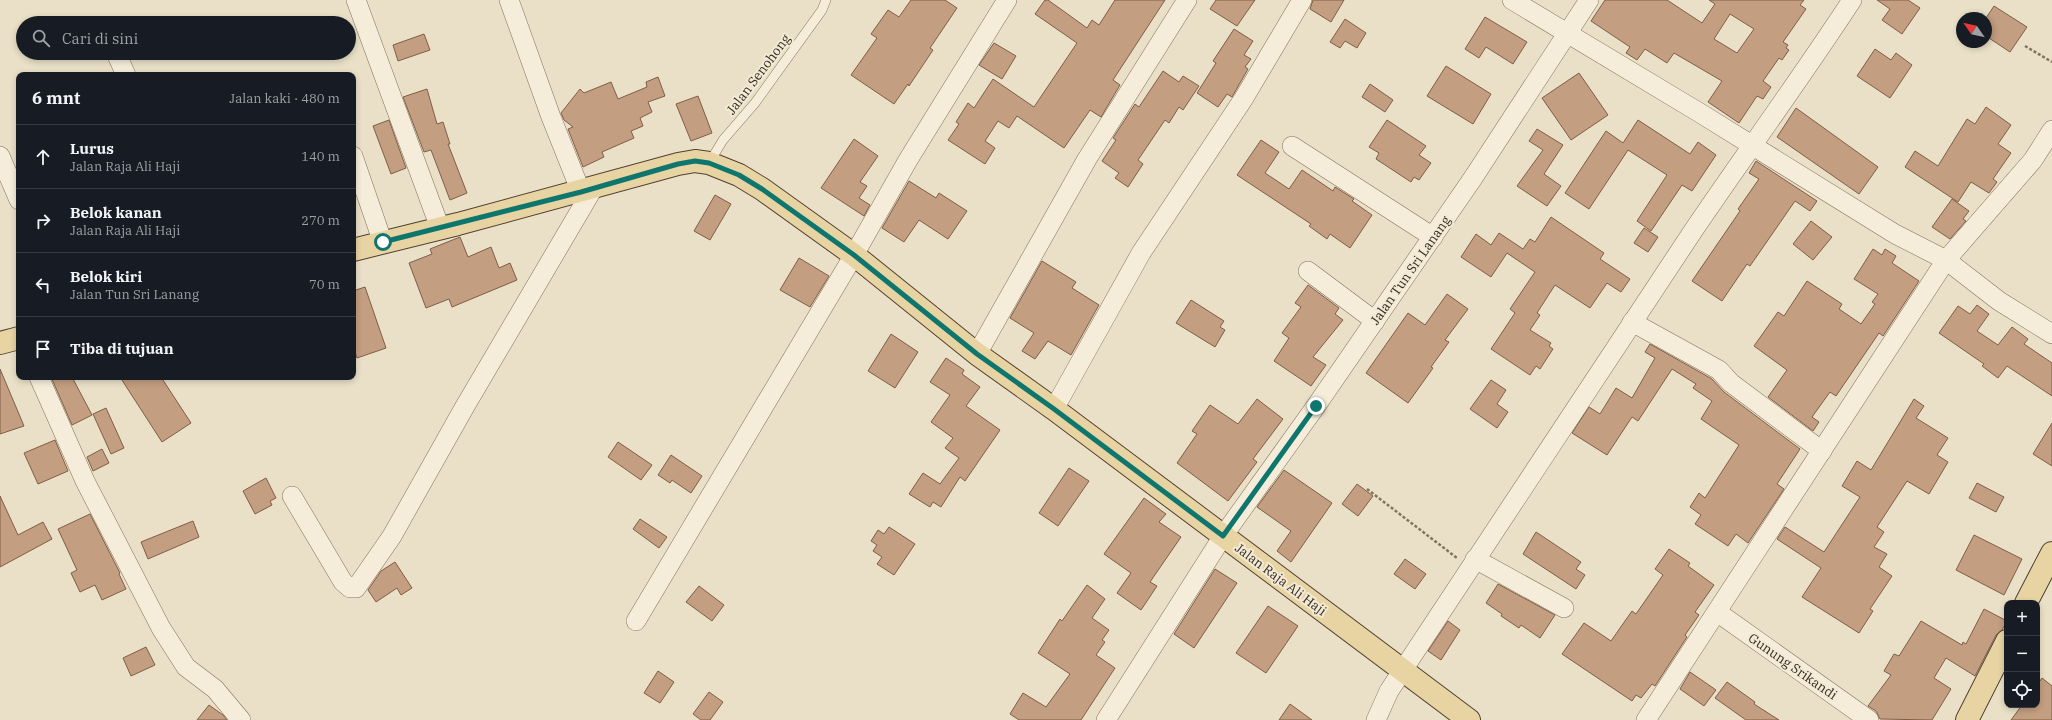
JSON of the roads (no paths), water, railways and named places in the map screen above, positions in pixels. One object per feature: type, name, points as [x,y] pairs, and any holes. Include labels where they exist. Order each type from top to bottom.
[{"type":"main road","name":"Jalan Raja Ali Haji","points":[[356,249],[588,190],[678,164],[695,161],[709,163],[739,175],[756,185],[854,255],[977,354],[1054,409],[1469,720]]},
{"type":"main road","points":[[0,343],[16,339]]},
{"type":"main road","points":[[2028,600],[2052,553]]},
{"type":"main road","points":[[1967,720],[2004,647]]},
{"type":"street","points":[[356,0],[440,228]]},
{"type":"street","points":[[292,496],[343,582],[350,588],[356,588],[392,536],[588,190],[551,117],[509,0]]},
{"type":"street","points":[[636,621],[854,255],[908,160],[1007,0]]},
{"type":"street","points":[[977,354],[1087,159],[1187,0]]},
{"type":"street","points":[[1054,409],[1141,253],[1244,98],[1302,0]]},
{"type":"street","points":[[1512,0],[1752,145],[1895,234],[1946,260],[1999,301],[2052,334]]},
{"type":"street","name":"Jalan Tun Sri Lanang","points":[[1106,720],[1223,536],[1433,237],[1589,0]]},
{"type":"street","points":[[1376,720],[1389,691],[1393,663],[1472,563],[1632,322],[1852,0]]},
{"type":"street","points":[[119,60],[125,72]]},
{"type":"street","points":[[1646,720],[1718,612],[1946,260],[2033,160],[2052,130]]},
{"type":"street","points":[[1292,146],[1433,237]]},
{"type":"street","points":[[0,156],[16,193]]},
{"type":"street","points":[[356,165],[383,242]]},
{"type":"street","points":[[1308,271],[1375,321]]},
{"type":"street","points":[[1632,322],[1719,370],[1731,383],[1822,451]]},
{"type":"street","points":[[40,380],[85,481],[161,628],[186,667],[215,689],[241,720]]},
{"type":"street","points":[[1472,563],[1564,608]]},
{"type":"street","name":"Gunung Srikandi","points":[[1718,612],[1869,720]]},
{"type":"lane","name":"Jalan Senohong","points":[[709,163],[723,140],[755,103],[822,10],[826,0]]}]
